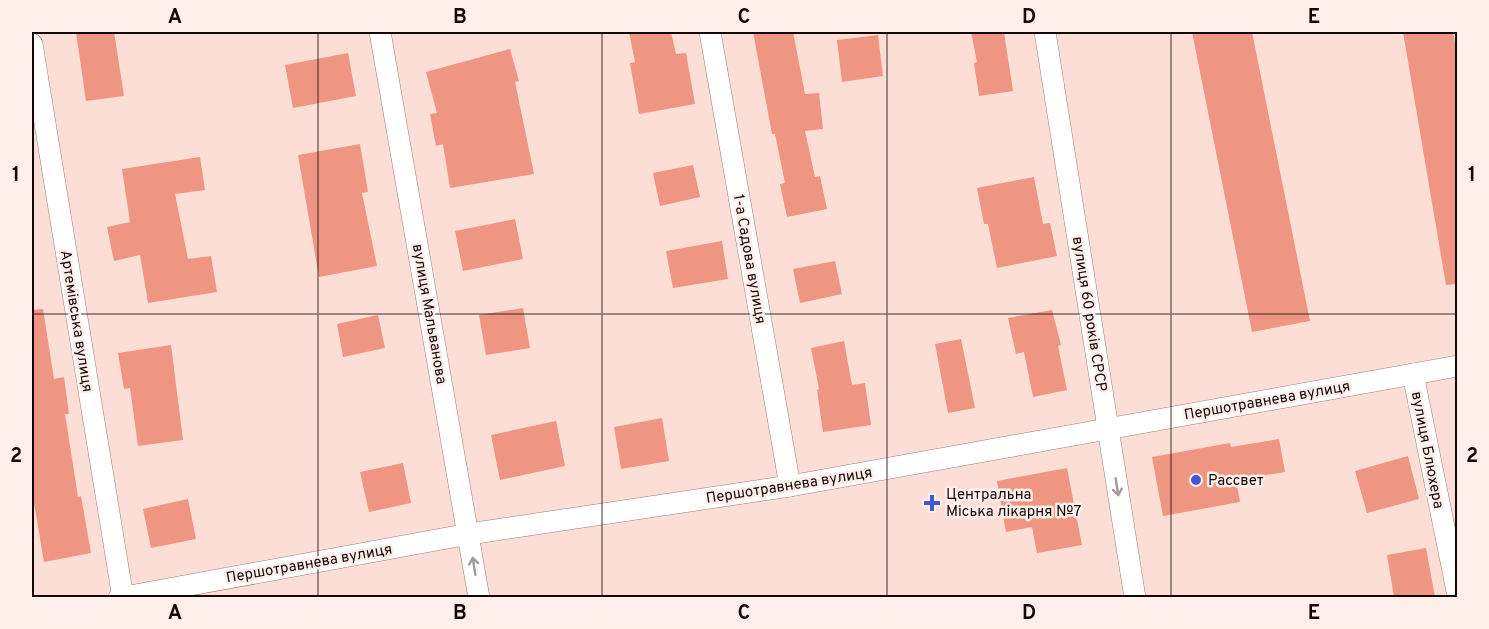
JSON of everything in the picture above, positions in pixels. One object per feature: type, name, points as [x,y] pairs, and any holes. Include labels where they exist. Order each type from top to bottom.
[{"type":"street","name":"вулиця Мальванова","points":[[380,32],[479,597]]},
{"type":"street","name":"1-а Садова вулиця","points":[[710,32],[790,486]]},
{"type":"street","name":"вулиця 60 років СРСР","points":[[1045,32],[1135,597]]},
{"type":"street","name":"Артемівська вулиця","points":[[32,44],[121,597]]},
{"type":"street","name":"Першотравнева вулиця","points":[[121,597],[469,534],[790,486],[1458,366]]},
{"type":"street","name":"вулиця Блюхера","points":[[1413,374],[1458,596]]},
{"type":"building","points":[[76,32],[114,32],[124,96],[86,101]]},
{"type":"building","points":[[629,32],[671,32],[676,54],[686,53],[695,104],[639,114],[630,63],[635,62]]},
{"type":"building","points":[[753,32],[793,32],[805,94],[819,93],[823,129],[805,131],[815,177],[820,176],[827,209],[787,217],[780,184],[785,183],[775,134],[772,134]]},
{"type":"building","points":[[971,32],[1004,32],[1013,91],[979,96],[974,63],[977,62]]},
{"type":"building","points":[[1192,32],[1252,32],[1310,321],[1252,332]]},
{"type":"building","points":[[1403,32],[1453,32],[1458,61],[1458,284],[1446,285]]},
{"type":"building","points":[[878,35],[883,76],[842,82],[837,40]]},
{"type":"building","points":[[510,49],[519,81],[515,82],[534,174],[450,188],[443,144],[436,146],[430,114],[437,113],[426,72]]},
{"type":"building","points":[[348,53],[356,96],[293,108],[285,65]]},
{"type":"building","points":[[360,144],[368,192],[362,193],[377,266],[319,277],[298,155]]},
{"type":"building","points":[[200,157],[205,190],[175,194],[188,259],[211,256],[217,292],[148,303],[140,255],[114,261],[107,227],[130,222],[122,169]]},
{"type":"building","points":[[693,165],[700,197],[660,206],[653,173]]},
{"type":"building","points":[[1034,177],[1043,224],[1050,223],[1057,256],[997,268],[988,224],[984,224],[977,188]]},
{"type":"building","points":[[515,219],[523,259],[463,271],[455,231]]},
{"type":"building","points":[[722,241],[728,279],[673,288],[666,251]]},
{"type":"building","points":[[835,261],[842,294],[800,303],[793,269]]},
{"type":"building","points":[[523,308],[530,348],[486,355],[479,315]]},
{"type":"building","points":[[43,309],[54,379],[64,377],[69,414],[65,414],[78,497],[81,496],[91,553],[44,562],[32,491],[32,310]]},
{"type":"building","points":[[1052,310],[1061,345],[1058,346],[1067,390],[1033,397],[1024,352],[1016,354],[1008,318]]},
{"type":"building","points":[[378,315],[385,348],[343,357],[337,324]]},
{"type":"building","points":[[961,339],[975,408],[948,413],[935,344]]},
{"type":"building","points":[[844,341],[852,385],[865,383],[871,425],[823,432],[817,390],[819,389],[811,348]]},
{"type":"building","points":[[171,345],[183,440],[138,446],[130,388],[124,389],[118,353]]},
{"type":"building","points":[[662,418],[669,461],[621,469],[614,427]]},
{"type":"building","points":[[556,421],[565,466],[500,480],[491,435]]},
{"type":"building","name":"Рассвет","points":[[1279,439],[1285,472],[1236,480],[1240,502],[1163,516],[1152,457],[1230,443],[1231,447]]},
{"type":"building","points":[[1408,456],[1419,499],[1367,513],[1355,471]]},
{"type":"building","points":[[403,463],[411,503],[369,512],[360,472]]},
{"type":"building","points":[[1067,468],[1082,545],[1037,553],[1032,527],[1006,532],[997,481]]},
{"type":"building","points":[[188,499],[196,539],[151,548],[143,509]]},
{"type":"building","points":[[1426,548],[1435,597],[1394,597],[1387,555]]},
{"type":"place","name":"Рассвет","points":[[1196,480]]},
{"type":"place","name":"Центральна Міська лікарня №7","points":[[932,503]]}]
